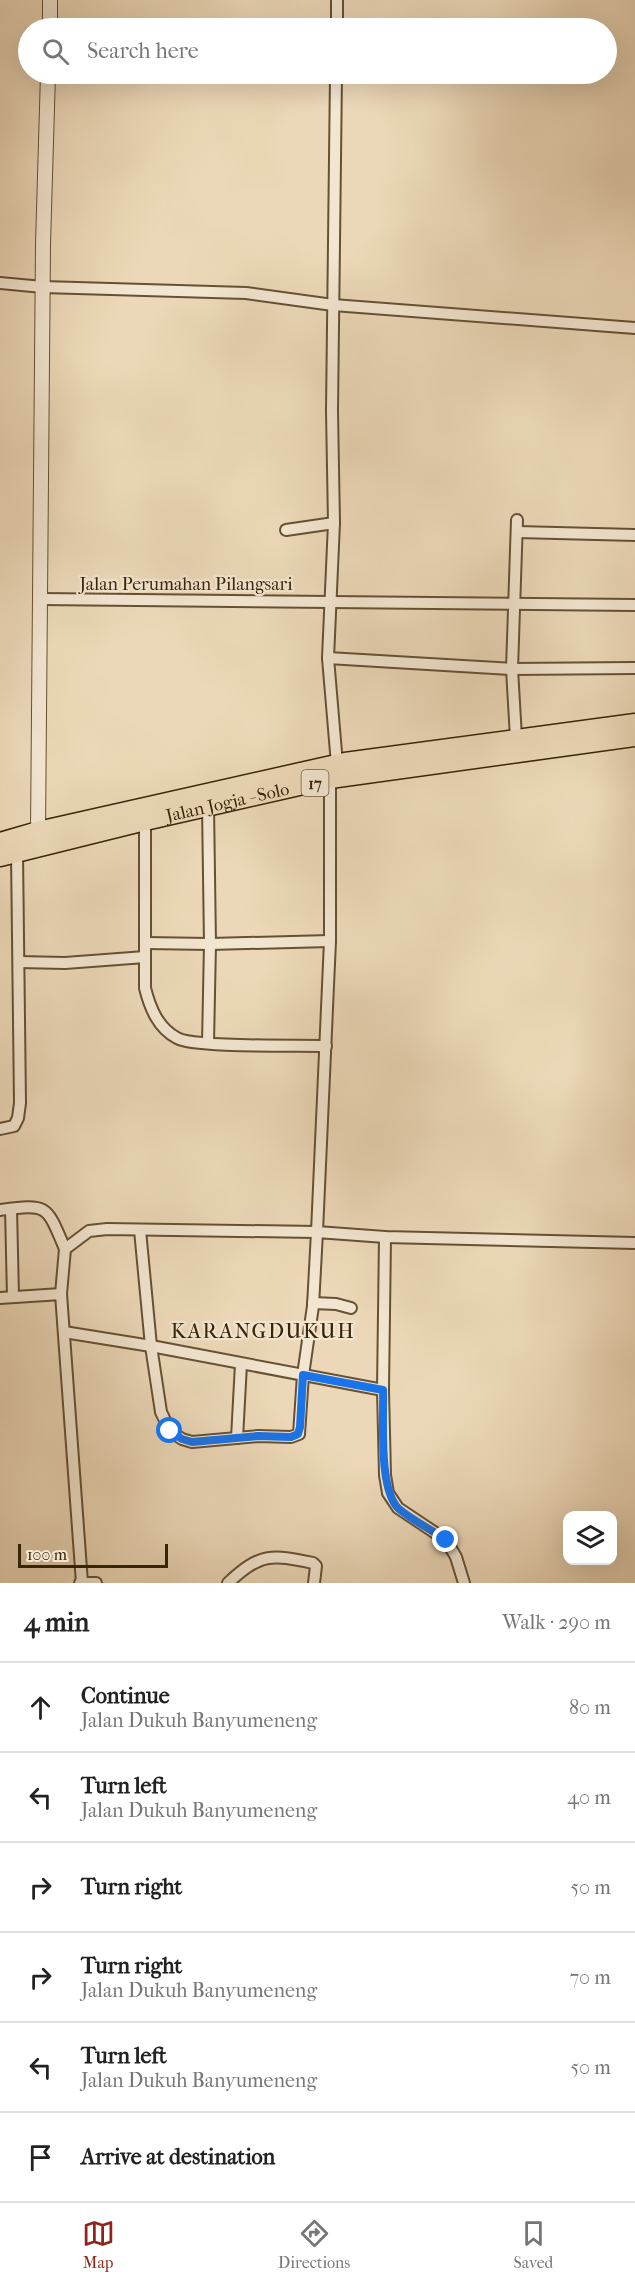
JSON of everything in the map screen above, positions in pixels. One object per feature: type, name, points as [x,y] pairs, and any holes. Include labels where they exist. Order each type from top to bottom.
[{"type":"highway","name":"Jalan Jogja - Solo","points":[[0,842],[38,831],[334,772],[516,738],[635,723]]},
{"type":"highway","name":"Jalan Jogja - Solo","points":[[9,855],[334,772],[635,737]]},
{"type":"street","points":[[50,0],[50,18]]},
{"type":"street","points":[[337,0],[337,18]]},
{"type":"street","points":[[38,831],[43,287],[48,84]]},
{"type":"street","points":[[140,1230],[151,1346],[161,1412],[170,1431],[192,1442],[258,1436],[291,1437],[298,1434],[303,1375],[314,1303],[330,941],[334,772],[328,657],[334,523],[333,305],[336,84]]},
{"type":"street","points":[[0,284],[246,293],[333,305],[635,328]]},
{"type":"street","points":[[516,738],[512,669],[517,520]]},
{"type":"street","points":[[286,530],[334,523]]},
{"type":"street","points":[[517,532],[635,535]]},
{"type":"street","name":"Jalan Perumahan Pilangsari","points":[[41,599],[635,605]]},
{"type":"street","points":[[328,657],[512,669],[635,668]]},
{"type":"street","points":[[208,806],[210,944],[208,1043]]},
{"type":"street","points":[[145,820],[145,988],[150,1007],[162,1026],[178,1040],[326,1046]]},
{"type":"street","points":[[0,1126],[14,1126],[18,1118],[20,1103],[19,962],[9,855]]},
{"type":"street","points":[[145,943],[330,941]]},
{"type":"street","points":[[19,962],[65,963],[145,957]]},
{"type":"street","points":[[13,1296],[6,1210],[35,1206],[45,1209],[53,1220],[66,1248],[61,1294],[81,1582],[96,1583]]},
{"type":"street","points":[[66,1248],[89,1231],[140,1230],[317,1232],[385,1237],[635,1243]]},
{"type":"street","points":[[385,1237],[383,1390],[385,1475],[388,1493],[398,1508],[446,1540],[456,1557],[464,1583]]},
{"type":"street","points":[[0,1298],[61,1294]]},
{"type":"street","points":[[314,1303],[336,1304],[351,1308]]},
{"type":"street","points":[[64,1332],[383,1390]]},
{"type":"street","points":[[237,1438],[241,1364]]},
{"type":"street","points":[[228,1583],[255,1561],[274,1557],[313,1563],[316,1566],[314,1583]]},
{"type":"district","name":"KARANGDUKUH","points":[[263,1331]]},
{"type":"route","points":[[170,1431],[192,1442],[258,1436],[291,1437],[298,1434],[300,1427],[303,1375],[383,1390],[385,1475],[388,1493],[398,1508],[446,1540]]}]
